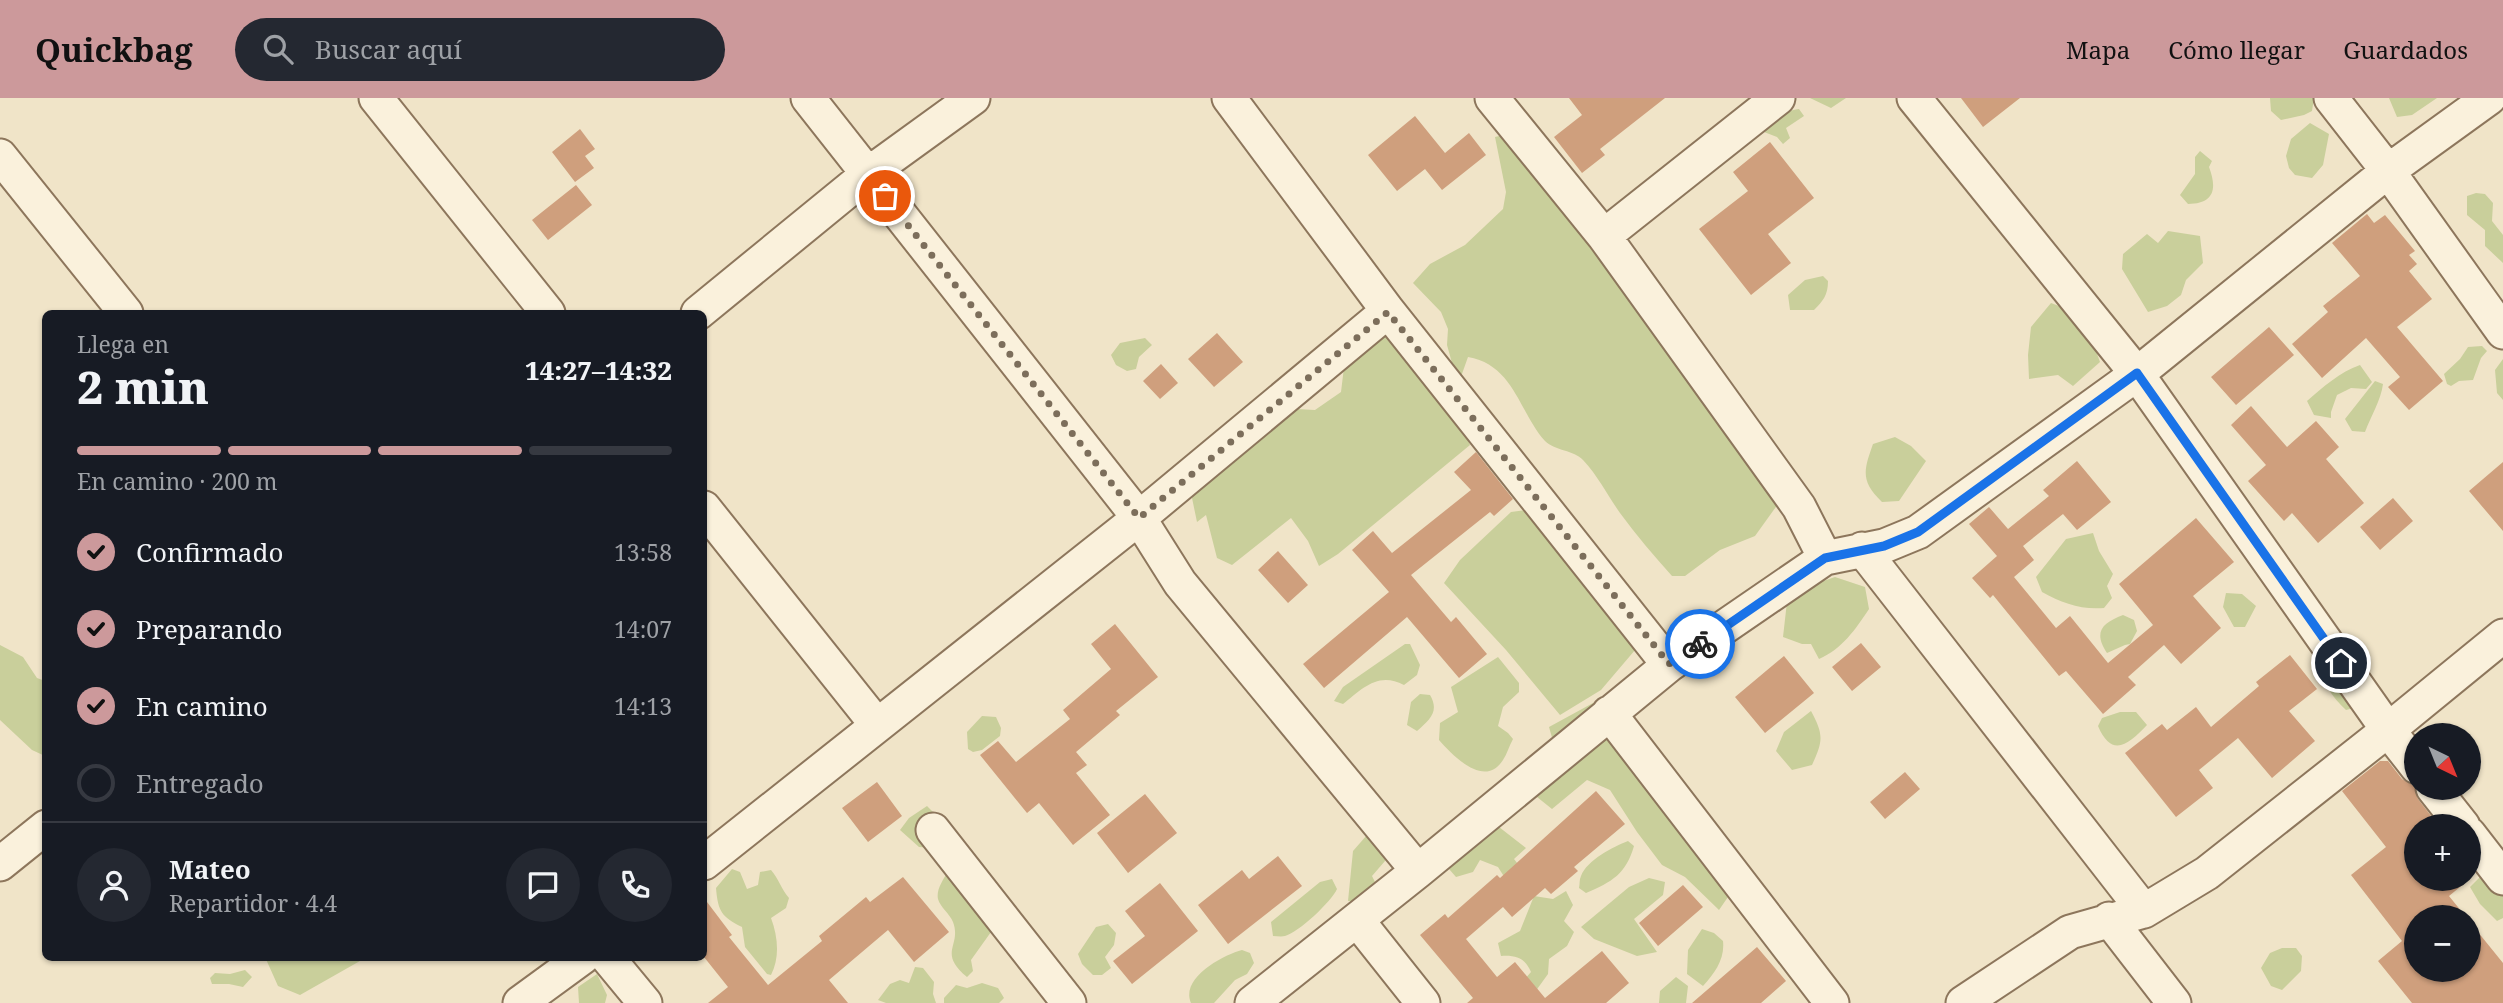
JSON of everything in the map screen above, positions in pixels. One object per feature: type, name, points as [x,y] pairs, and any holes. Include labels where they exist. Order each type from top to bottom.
[{"type":"street","points":[[376,98],[546,310]]},
{"type":"street","points":[[808,98],[1139,518],[1180,583],[1418,871]]},
{"type":"street","points":[[702,310],[868,174],[973,98]]},
{"type":"street","points":[[1228,98],[1388,312],[1669,664]]},
{"type":"street","points":[[1492,98],[1604,236],[1800,507],[1825,558]]},
{"type":"street","points":[[1604,236],[1778,98]]},
{"type":"street","points":[[1914,98],[2137,373],[2404,750]]},
{"type":"street","points":[[2331,98],[2388,171],[2503,332]]},
{"type":"street","points":[[1252,1003],[1418,871],[1669,664],[1825,558],[1884,546],[1918,532],[2137,373],[2388,171],[2489,98]]},
{"type":"street","points":[[0,156],[124,310]]},
{"type":"street","points":[[707,861],[1139,518],[1388,312]]},
{"type":"street","points":[[707,512],[877,725]]},
{"type":"street","points":[[1862,549],[2144,911]]},
{"type":"street","points":[[1964,1003],[2070,932],[2144,911],[2207,873],[2503,636]]},
{"type":"street","points":[[1609,713],[1832,1003]]},
{"type":"street","points":[[2442,800],[2454,814]]},
{"type":"street","points":[[0,864],[42,830]]},
{"type":"street","points":[[933,830],[1069,1003]]},
{"type":"street","points":[[2481,850],[2503,878]]},
{"type":"street","points":[[2109,919],[2174,1003]]},
{"type":"street","points":[[1357,920],[1423,1003]]},
{"type":"street","points":[[520,1003],[578,961]]},
{"type":"street","points":[[610,961],[645,1003]]},
{"type":"green space","points":[[1810,98],[1846,98],[1831,108]]},
{"type":"green space","points":[[2270,98],[2314,98],[2312,111],[2281,120],[2271,111]]},
{"type":"green space","points":[[2389,98],[2437,98],[2412,115],[2397,117]]},
{"type":"green space","points":[[1799,109],[1804,116],[1786,128],[1790,138],[1783,144],[1777,137],[1764,132],[1778,115]]},
{"type":"green space","points":[[2310,123],[2329,134],[2323,165],[2312,178],[2295,175],[2289,168],[2286,156],[2291,139]]},
{"type":"green space","points":[[1512,133],[1778,504],[1755,536],[1720,550],[1685,576],[1672,576],[1626,521],[1583,460],[1545,441],[1506,379],[1496,369],[1468,357],[1458,385],[1449,374],[1452,363],[1447,345],[1448,329],[1441,312],[1413,283],[1430,264],[1465,245],[1503,209],[1506,192],[1495,137]]},
{"type":"green space","points":[[2200,151],[2212,161],[2209,167],[2213,182],[2212,193],[2204,201],[2188,204],[2180,195],[2195,174],[2195,157]]},
{"type":"green space","points":[[2485,194],[2493,203],[2492,221],[2503,235],[2503,263],[2485,246],[2485,230],[2467,215],[2467,196]]},
{"type":"green space","points":[[2168,231],[2200,236],[2203,263],[2186,280],[2181,295],[2167,306],[2148,312],[2122,269],[2123,254],[2147,234],[2158,243]]},
{"type":"green space","points":[[1823,276],[1828,281],[1827,290],[1817,307],[1814,310],[1790,310],[1788,295],[1805,280]]},
{"type":"green space","points":[[2051,303],[2072,311],[2092,340],[2100,362],[2073,386],[2058,375],[2029,379],[2031,327]]},
{"type":"green space","points":[[1382,333],[1406,346],[1453,402],[1470,445],[1338,554],[1319,566],[1308,541],[1291,518],[1232,565],[1217,558],[1206,515],[1197,522],[1192,498],[1196,489],[1296,409],[1315,410],[1341,392],[1345,359]]},
{"type":"green space","points":[[1145,338],[1152,345],[1139,357],[1136,369],[1127,371],[1116,365],[1111,355],[1120,343]]},
{"type":"green space","points":[[2482,346],[2487,351],[2481,358],[2473,380],[2459,381],[2451,386],[2447,384],[2444,374],[2468,347]]},
{"type":"green space","points":[[2503,359],[2503,400],[2497,393],[2495,370]]},
{"type":"green space","points":[[2360,365],[2372,382],[2366,389],[2351,388],[2337,395],[2331,418],[2314,415],[2307,401],[2339,376]]},
{"type":"green space","points":[[2375,381],[2383,384],[2382,390],[2365,432],[2352,431],[2345,419]]},
{"type":"green space","points":[[1895,437],[1911,446],[1926,461],[1899,501],[1882,502],[1867,482],[1867,462],[1873,444]]},
{"type":"green space","points":[[1534,509],[1641,643],[1601,690],[1560,715],[1506,650],[1444,583],[1460,560],[1511,512]]},
{"type":"green space","points":[[2093,533],[2099,551],[2113,574],[2107,586],[2112,598],[2104,608],[2072,605],[2042,592],[2036,577],[2066,539]]},
{"type":"green space","points":[[1835,577],[1865,587],[1869,609],[1841,644],[1819,659],[1811,644],[1802,644],[1783,637],[1788,593]]},
{"type":"green space","points":[[2226,593],[2242,594],[2256,606],[2245,627],[2234,627],[2223,607]]},
{"type":"green space","points":[[2123,615],[2134,620],[2137,631],[2130,644],[2107,653],[2101,639],[2102,629],[2110,621]]},
{"type":"green space","points":[[1405,644],[1410,644],[1420,665],[1417,675],[1404,685],[1395,681],[1378,681],[1343,704],[1334,701],[1343,687]]},
{"type":"green space","points":[[0,645],[23,657],[37,678],[42,680],[42,755],[32,750],[0,720]]},
{"type":"green space","points":[[2327,652],[2361,706],[2346,710],[2328,688],[2316,663]]},
{"type":"green space","points":[[1498,657],[1519,683],[1519,692],[1503,707],[1498,726],[1513,739],[1496,768],[1479,771],[1461,761],[1439,740],[1440,723],[1458,712],[1451,687]]},
{"type":"green space","points":[[1420,694],[1430,695],[1434,706],[1429,719],[1417,731],[1407,725],[1411,702]]},
{"type":"green space","points":[[1604,697],[1739,881],[1719,910],[1685,877],[1662,865],[1610,790],[1587,780],[1552,809],[1532,793],[1557,755],[1549,727]]},
{"type":"green space","points":[[1811,711],[1820,732],[1818,750],[1812,765],[1792,770],[1776,751],[1784,732]]},
{"type":"green space","points":[[2120,712],[2136,712],[2147,725],[2134,738],[2115,745],[2103,736],[2098,726],[2102,718]]},
{"type":"green space","points":[[982,716],[996,717],[1001,728],[1000,736],[982,750],[973,752],[968,749],[967,732]]},
{"type":"green space","points":[[927,806],[938,817],[932,848],[919,847],[900,830],[909,818]]},
{"type":"green space","points":[[1499,827],[1526,848],[1514,859],[1527,876],[1510,886],[1498,867],[1480,860],[1473,872],[1456,877],[1442,861],[1482,831]]},
{"type":"green space","points":[[1367,835],[1391,846],[1385,861],[1372,876],[1377,886],[1356,901],[1348,901],[1353,851]]},
{"type":"green space","points":[[1628,841],[1634,846],[1631,856],[1617,876],[1586,893],[1579,888],[1584,870],[1595,859]]},
{"type":"green space","points":[[732,869],[740,872],[747,889],[758,885],[760,872],[771,870],[789,898],[786,908],[771,918],[777,947],[771,975],[767,974],[745,947],[742,927],[722,913],[718,903],[716,888]]},
{"type":"green space","points":[[2503,870],[2503,918],[2497,921],[2480,904],[2472,891],[2481,891],[2481,876],[2485,872]]},
{"type":"green space","points":[[947,873],[1001,918],[971,960],[973,971],[967,977],[953,961],[955,930],[950,916],[938,899],[939,889]]},
{"type":"green space","points":[[1649,878],[1665,882],[1663,895],[1634,919],[1657,952],[1637,956],[1594,939],[1581,927],[1629,887]]},
{"type":"green space","points":[[1332,879],[1337,889],[1314,916],[1291,934],[1273,936],[1271,922],[1320,882]]},
{"type":"green space","points":[[1566,891],[1573,905],[1564,921],[1574,932],[1567,946],[1549,959],[1548,974],[1535,992],[1517,988],[1531,972],[1519,958],[1501,956],[1498,943],[1520,931],[1534,896],[1553,899]]},
{"type":"green space","points":[[1108,924],[1116,933],[1114,945],[1105,957],[1111,968],[1102,975],[1093,975],[1082,964],[1078,954],[1096,927]]},
{"type":"green space","points":[[1702,929],[1714,933],[1723,941],[1718,965],[1703,986],[1687,974],[1688,950]]},
{"type":"green space","points":[[2282,948],[2296,948],[2302,956],[2301,971],[2282,990],[2271,986],[2261,968],[2270,953]]},
{"type":"green space","points":[[1242,950],[1250,953],[1254,963],[1247,974],[1235,980],[1214,1003],[1191,1003],[1189,994],[1197,977],[1215,962]]},
{"type":"green space","points":[[267,961],[360,961],[300,995],[278,986]]},
{"type":"green space","points":[[915,967],[923,968],[934,982],[933,994],[936,1003],[886,1003],[878,1000],[890,984],[900,980],[909,983]]},
{"type":"green space","points":[[245,970],[252,977],[243,987],[212,984],[210,978],[215,973],[230,974]]},
{"type":"green space","points":[[597,974],[607,995],[605,1003],[579,1003],[578,987]]},
{"type":"green space","points":[[1676,977],[1688,986],[1686,1003],[1659,1003],[1660,991]]},
{"type":"green space","points":[[982,983],[998,988],[1004,998],[999,1003],[944,1003],[944,998],[956,985],[967,988]]},
{"type":"building","points":[[1569,98],[1665,98],[1600,149],[1605,155],[1582,173],[1554,137],[1582,115]]},
{"type":"building","points":[[1961,98],[2020,98],[1983,127]]},
{"type":"building","points":[[1415,116],[1445,153],[1469,133],[1486,155],[1442,190],[1425,169],[1397,191],[1368,155]]},
{"type":"building","points":[[580,129],[595,149],[585,156],[594,168],[575,182],[552,152]]},
{"type":"building","points":[[1770,142],[1814,198],[1768,234],[1791,263],[1751,295],[1699,229],[1748,191],[1733,172]]},
{"type":"building","points":[[576,185],[592,205],[548,240],[532,220]]},
{"type":"building","points":[[2367,214],[2374,223],[2385,215],[2415,251],[2409,255],[2417,264],[2409,271],[2432,299],[2397,327],[2443,381],[2409,410],[2388,387],[2400,377],[2366,338],[2322,378],[2292,344],[2328,312],[2323,306],[2360,276],[2332,243]]},
{"type":"building","points":[[2269,327],[2294,355],[2236,405],[2211,377]]},
{"type":"building","points":[[1217,333],[1243,362],[1214,387],[1188,359]]},
{"type":"building","points":[[1161,364],[1178,383],[1160,399],[1143,381]]},
{"type":"building","points":[[2251,406],[2287,447],[2316,421],[2339,447],[2326,459],[2364,503],[2318,543],[2292,513],[2284,521],[2248,481],[2266,465],[2231,425]]},
{"type":"building","points":[[1476,452],[1513,499],[1494,516],[1490,512],[1411,575],[1451,622],[1456,617],[1487,654],[1459,678],[1407,617],[1324,688],[1303,664],[1389,592],[1352,550],[1373,531],[1392,553],[1471,490],[1454,472]]},
{"type":"building","points":[[2077,461],[2111,502],[2077,530],[2063,514],[2023,546],[2034,560],[2014,577],[2056,628],[2070,616],[2108,663],[2153,625],[2119,584],[2196,518],[2234,562],[2193,596],[2221,628],[2181,664],[2164,645],[2128,677],[2136,685],[2103,714],[2066,671],[2059,676],[1993,595],[1990,598],[1972,578],[1997,556],[1969,524],[1989,507],[2008,529],[2049,496],[2043,490]]},
{"type":"building","points":[[2503,462],[2503,531],[2469,491]]},
{"type":"building","points":[[2393,498],[2413,521],[2380,550],[2360,527]]},
{"type":"building","points":[[1278,551],[1308,585],[1288,603],[1258,570]]},
{"type":"building","points":[[1115,624],[1158,677],[1116,711],[1120,715],[1076,752],[1087,765],[1076,773],[1110,815],[1073,845],[1039,803],[1027,813],[980,755],[998,741],[1016,762],[1070,719],[1063,710],[1111,669],[1091,644]]},
{"type":"building","points":[[1861,643],[1881,667],[1852,691],[1832,667]]},
{"type":"building","points":[[2290,655],[2317,689],[2289,711],[2315,741],[2272,778],[2238,738],[2199,770],[2213,788],[2176,817],[2125,753],[2162,724],[2167,730],[2196,707],[2211,727],[2259,686],[2256,682]]},
{"type":"building","points":[[1784,656],[1814,693],[1765,733],[1735,697]]},
{"type":"building","points":[[2380,761],[2388,761],[2404,780],[2404,800],[2419,800],[2430,814],[2404,814],[2404,891],[2455,891],[2449,896],[2456,905],[2404,905],[2404,982],[2481,982],[2481,936],[2503,963],[2503,1003],[2412,1003],[2378,961],[2402,941],[2351,875],[2386,847],[2342,791]]},
{"type":"building","points":[[1905,772],[1920,789],[1885,819],[1870,802]]},
{"type":"building","points":[[877,782],[902,816],[868,842],[842,808]]},
{"type":"building","points":[[1596,791],[1625,824],[1574,867],[1578,871],[1551,894],[1545,888],[1512,917],[1503,907],[1466,939],[1497,977],[1515,962],[1545,998],[1602,951],[1629,983],[1606,1003],[1467,1003],[1473,998],[1420,935],[1445,914],[1448,918],[1497,875],[1500,878]]},
{"type":"building","points":[[1145,794],[1177,833],[1128,873],[1097,833]]},
{"type":"building","points":[[1278,856],[1302,886],[1228,944],[1198,905],[1242,870],[1249,879]]},
{"type":"building","points":[[903,877],[949,932],[914,962],[888,930],[829,980],[848,1003],[708,1003],[728,987],[707,961],[707,902],[732,935],[729,937],[768,985],[822,941],[819,936],[866,897],[870,902]]},
{"type":"building","points":[[1160,883],[1198,931],[1132,984],[1113,961],[1145,936],[1125,911]]},
{"type":"building","points":[[1683,885],[1703,907],[1658,946],[1639,923]]},
{"type":"building","points":[[1757,947],[1786,981],[1761,1003],[1692,1003]]},
{"type":"way so far","points":[[885,196],[1139,518],[1388,312],[1669,664],[1700,644]]},
{"type":"route","points":[[1700,644],[1825,558],[1884,546],[1918,532],[2137,373],[2341,663]]}]
